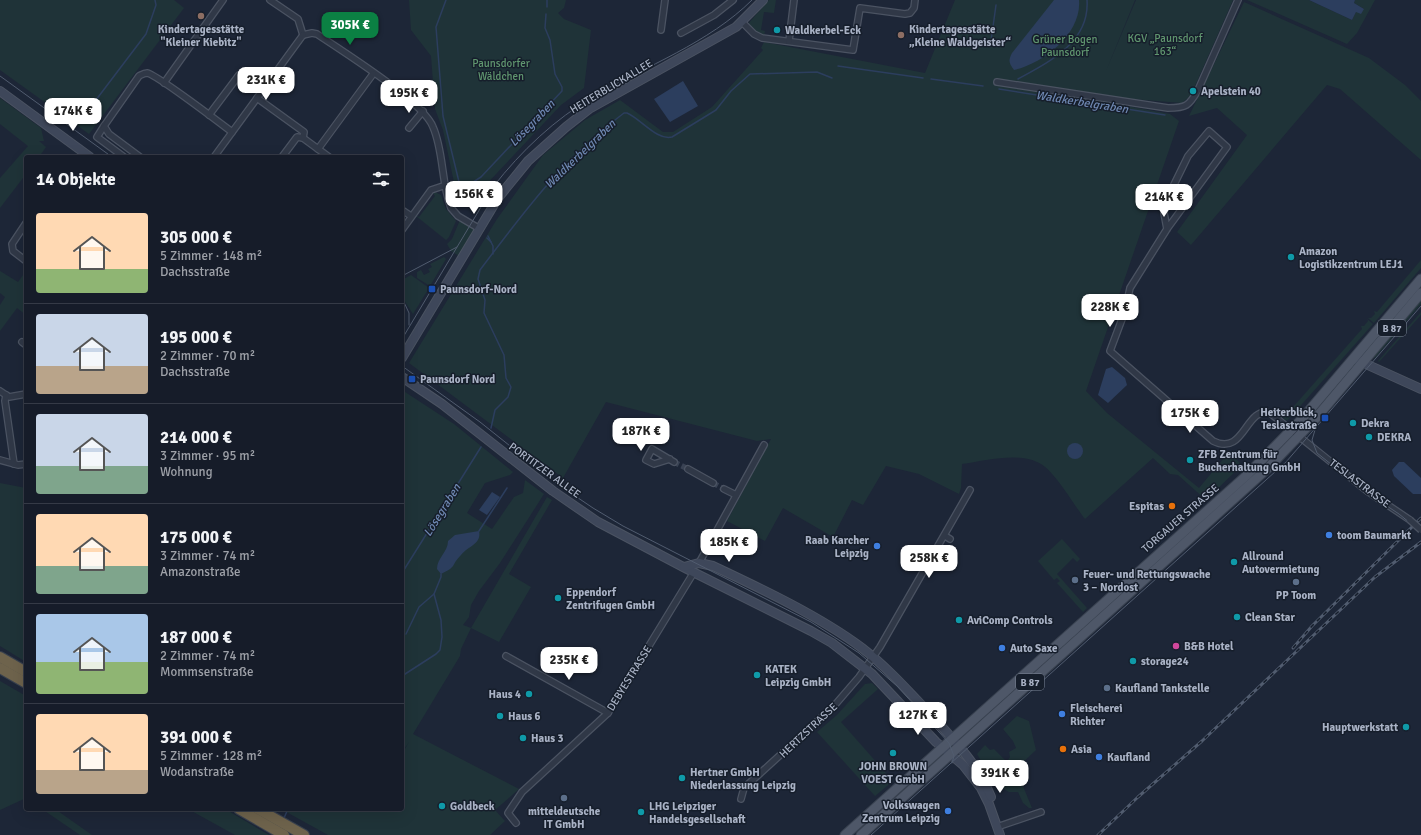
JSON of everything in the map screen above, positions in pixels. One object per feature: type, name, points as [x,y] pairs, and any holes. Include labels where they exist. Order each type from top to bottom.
[{"type":"highway","points":[[0,657],[24,671]]},
{"type":"highway","points":[[0,668],[24,682]]},
{"type":"highway","points":[[244,811],[274,823]]},
{"type":"highway","points":[[260,811],[285,832],[304,835]]},
{"type":"main road","name":"HEITERBLICKALLEE","points":[[404,355],[480,229],[512,180],[528,161],[566,127],[590,109],[723,35],[742,22],[763,0]]},
{"type":"main road","points":[[0,91],[87,155]]},
{"type":"main road","name":"TORGAUER STRASSE","points":[[1296,433],[1353,358],[1421,279]]},
{"type":"main road","name":"TORGAUER STRASSE","points":[[845,835],[947,751],[1252,482],[1362,363],[1421,294]]},
{"type":"main road","points":[[1353,358],[1421,389]]},
{"type":"main road","name":"PORTITZER ALLEE","points":[[404,378],[448,409],[553,491],[598,522],[832,643],[882,683],[947,751],[963,765],[981,788],[999,826]]},
{"type":"main road","points":[[684,567],[699,562],[716,568],[820,622],[858,645],[873,657],[897,679],[956,743],[981,774],[999,826],[1000,835]]},
{"type":"main road","name":"TORGAUER STRASSE","points":[[861,835],[947,751]]},
{"type":"main road","points":[[999,826],[1006,835]]},
{"type":"street","points":[[164,83],[223,0]]},
{"type":"street","points":[[270,0],[298,19],[303,35]]},
{"type":"street","points":[[661,30],[665,0]]},
{"type":"street","points":[[681,33],[718,12],[732,0]]},
{"type":"street","points":[[789,41],[794,0]]},
{"type":"street","points":[[742,22],[754,34],[762,38],[853,50],[860,8],[905,14],[910,13],[914,8],[915,0]]},
{"type":"street","points":[[997,82],[1168,108],[1184,107],[1191,102],[1238,0]]},
{"type":"street","points":[[215,155],[303,35],[312,33],[316,34],[423,111],[434,127],[450,205],[454,212],[480,229]]},
{"type":"street","points":[[121,155],[97,137],[139,76],[149,73],[232,132]]},
{"type":"street","points":[[318,149],[373,74]]},
{"type":"street","points":[[209,115],[239,75]]},
{"type":"street","points":[[257,98],[304,132],[303,138]]},
{"type":"street","points":[[409,128],[423,111]]},
{"type":"street","points":[[104,126],[109,134],[137,155]]},
{"type":"street","points":[[1209,131],[1227,147],[1167,229],[1164,213],[1166,203],[1188,156],[1209,131]]},
{"type":"street","points":[[283,155],[297,136],[303,138],[326,155]]},
{"type":"street","points":[[404,227],[431,190],[446,185]]},
{"type":"street","points":[[404,211],[411,216]]},
{"type":"street","points":[[24,226],[12,244],[13,251],[24,259]]},
{"type":"street","name":"TESLASTRASSE","points":[[1167,229],[1130,288],[1125,311],[1110,351],[1203,434],[1221,445],[1230,444],[1236,440],[1258,414],[1265,411],[1277,418],[1367,491],[1410,520],[1421,530]]},
{"type":"street","points":[[0,391],[9,397],[24,394]]},
{"type":"street","points":[[6,395],[5,401],[15,460],[14,464]]},
{"type":"street","points":[[699,562],[764,445]]},
{"type":"street","points":[[0,460],[14,464],[24,464]]},
{"type":"street","points":[[688,469],[713,483]]},
{"type":"street","points":[[724,489],[736,495]]},
{"type":"street","name":"HERTZSTRASSE","points":[[741,799],[744,788],[834,706],[865,668],[948,537],[970,490]]},
{"type":"street","name":"DEBYESTRASSE","points":[[516,823],[508,813],[522,792],[608,713],[694,572]]},
{"type":"street","points":[[506,656],[608,713]]},
{"type":"street","points":[[999,826],[1041,812]]},
{"type":"green space","points":[[0,0],[174,0],[184,8],[89,134],[0,70]]},
{"type":"green space","name":"Paunsdorfer Wäldchen","points":[[409,0],[566,0],[564,8],[558,13],[564,19],[591,30],[584,88],[561,105],[481,190],[464,196],[456,192],[443,130],[435,109],[431,56],[411,30]]},
{"type":"green space","points":[[769,0],[776,0],[774,13],[764,12],[761,30],[765,31],[764,36],[755,33],[747,25]]},
{"type":"green space","points":[[955,0],[1135,0],[1106,71],[1136,0],[1233,0],[1191,95],[1182,103],[1057,93],[1170,114],[1179,121],[1086,391],[1107,413],[1199,488],[1229,452],[1242,465],[1206,500],[1178,475],[1170,474],[1153,458],[1085,519],[1052,474],[1041,464],[1032,460],[1012,457],[962,464],[961,488],[959,494],[919,474],[886,466],[863,505],[852,500],[833,537],[783,508],[765,541],[727,521],[771,439],[757,441],[606,402],[563,478],[409,363],[497,219],[543,155],[585,120],[620,100],[663,132],[673,132],[712,107],[763,50],[761,48],[764,42],[925,73]]},
{"type":"green space","points":[[1247,0],[1309,0],[1352,20],[1356,12],[1364,9],[1354,3],[1355,0],[1375,0],[1357,33],[1347,44]]},
{"type":"green space","points":[[1244,2],[1369,58],[1405,85],[1421,101],[1421,160],[1340,89],[1327,85],[1191,245],[1177,232],[1247,135],[1217,108],[1189,116]]},
{"type":"green space","points":[[0,98],[41,128],[44,141],[39,141],[46,147],[40,155],[24,155],[24,177],[0,208],[0,178],[28,146],[0,124]]},
{"type":"green space","points":[[435,192],[441,195],[446,209],[456,221],[449,237],[446,240],[416,216],[419,217],[435,196],[433,193]]},
{"type":"green space","points":[[460,220],[475,230],[459,256],[451,251],[447,244],[452,239]]},
{"type":"green space","points":[[444,257],[446,259],[430,286],[417,278],[417,272],[421,270],[424,275],[430,272],[428,269],[432,267],[430,264]]},
{"type":"green space","points":[[1421,260],[1421,268],[1374,323],[1368,318],[1371,318],[1375,314],[1374,311],[1377,312]]},
{"type":"green space","points":[[0,271],[18,282],[24,274],[24,313],[17,308],[0,331],[0,305],[5,297],[0,293]]},
{"type":"green space","points":[[411,275],[429,288],[413,314],[404,300],[404,279]]},
{"type":"green space","points":[[1421,299],[1421,304],[1374,359],[1375,354]]},
{"type":"green space","points":[[1421,312],[1421,315],[1379,362],[1378,361]]},
{"type":"green space","points":[[1367,319],[1373,324],[1287,421],[1282,417],[1283,413],[1286,415],[1362,329],[1361,326],[1364,326],[1368,321]]},
{"type":"green space","points":[[404,391],[454,424],[513,472],[510,475],[485,483],[467,513],[492,529],[514,497],[523,493],[525,480],[544,494],[471,605],[469,617],[463,625],[471,628],[461,649],[460,656],[413,734],[519,789],[495,810],[505,821],[490,835],[328,835],[285,811],[404,811],[404,751],[409,742],[404,749]]},
{"type":"green space","points":[[0,483],[24,488],[24,661],[0,646]]},
{"type":"green space","points":[[547,497],[552,500],[509,574],[531,587],[499,642],[471,628]]},
{"type":"green space","points":[[1062,539],[1080,559],[1077,562],[1073,558],[1057,574],[1087,608],[1083,612],[1057,583],[1060,581],[1057,578],[1054,580],[1038,561]]},
{"type":"green space","points":[[0,681],[24,695],[24,799],[0,810]]},
{"type":"green space","points":[[872,683],[878,689],[841,722],[893,781],[875,796],[817,732],[837,715],[865,684]]},
{"type":"green space","points":[[1017,716],[1029,721],[1036,750],[1016,769],[1032,808],[1029,808],[1023,803],[1018,792],[1009,792],[1002,788],[1010,757],[1009,752],[1016,748],[1013,741],[1003,729]]},
{"type":"green space","points":[[985,745],[990,750],[994,749],[1006,761],[1001,787],[996,786],[977,754]]},
{"type":"green space","points":[[45,811],[58,811],[92,835],[80,835]]},
{"type":"green space","points":[[192,811],[228,811],[269,835],[235,835]]},
{"type":"water","points":[[1054,0],[1079,0],[1078,12],[1068,35],[1059,45],[1037,61],[1014,70],[1010,62],[1012,53]]},
{"type":"water","points":[[1309,0],[1355,0],[1354,3],[1364,9],[1361,14],[1356,12],[1352,20]]},
{"type":"water","points":[[683,81],[698,106],[670,122],[654,99]]},
{"type":"water","points":[[1112,367],[1125,378],[1127,385],[1108,403],[1098,395],[1106,369]]},
{"type":"water","points":[[1075,443],[1081,445],[1083,451],[1081,457],[1075,459],[1069,457],[1067,451],[1069,445]]},
{"type":"water","points":[[1399,462],[1404,462],[1421,478],[1421,494],[1413,494],[1394,476],[1392,470]]},
{"type":"water","points":[[492,492],[500,497],[487,515],[479,510]]},
{"type":"water","points":[[479,531],[476,542],[464,552],[452,567],[441,574],[437,569],[437,565],[448,545],[448,541],[455,535]]},
{"type":"waterway","points":[[80,121],[146,34],[156,5],[155,0]]},
{"type":"waterway","points":[[446,0],[436,27],[443,116],[460,186],[464,188]]},
{"type":"waterway","name":"Lösegraben","points":[[547,0],[547,7]]},
{"type":"waterway","points":[[1018,79],[1054,58],[1075,39],[1082,28],[1086,15],[1087,0]]},
{"type":"waterway","points":[[991,41],[996,5]]},
{"type":"waterway","name":"Lösegraben","points":[[467,194],[464,188],[481,177],[562,91],[562,87],[555,74],[550,40],[545,28],[546,14]]},
{"type":"waterway","name":"Waldkerbelgraben","points":[[838,66],[923,78]]},
{"type":"waterway","name":"Waldkerbelgraben","points":[[491,428],[495,410],[508,397],[511,387],[506,378],[504,355],[484,313],[485,300],[478,279],[480,270],[512,227],[564,167],[583,148],[624,113],[632,116],[655,133],[661,136],[672,137],[716,110],[731,91],[750,74],[817,72],[832,78]]},
{"type":"waterway","name":"Waldkerbelgraben","points":[[931,79],[983,86]]},
{"type":"waterway","name":"Waldkerbelgraben","points":[[999,89],[1165,115]]},
{"type":"waterway","name":"Lösegraben","points":[[488,236],[493,246],[493,254]]},
{"type":"waterway","name":"Lösegraben","points":[[487,238],[491,242]]},
{"type":"waterway","name":"Lösegraben","points":[[404,570],[481,447]]},
{"type":"waterway","points":[[479,531],[507,488]]},
{"type":"waterway","points":[[404,675],[440,650],[442,637],[441,620],[434,594],[441,574]]},
{"type":"waterway","points":[[406,634],[419,607],[434,594]]},
{"type":"waterway","name":"Lösegraben","points":[[284,818],[287,811]]},
{"type":"tunnel","points":[[674,462],[688,469]]},
{"type":"tunnel","points":[[713,483],[724,489]]},
{"type":"tram line","points":[[404,336],[493,187],[527,148],[565,115],[579,105],[697,41],[735,15],[752,0]]},
{"type":"tram line","points":[[0,76],[109,155]]},
{"type":"tram line","points":[[404,275],[457,247]]},
{"type":"tram line","points":[[404,302],[409,313],[409,325]]},
{"type":"tram line","points":[[871,835],[1286,462],[1421,306]]},
{"type":"tram line","points":[[404,367],[480,422],[559,485],[593,508],[623,526],[811,622],[859,653],[897,686],[949,743],[954,756],[952,763]]},
{"type":"tram line","points":[[1315,430],[1312,440],[1317,453],[1366,492],[1399,514],[1421,532]]},
{"type":"railway","points":[[1418,521],[1421,518]]},
{"type":"railway","points":[[1293,648],[1312,626],[1412,527]]},
{"type":"railway","points":[[1098,835],[1138,797],[1202,741],[1375,577],[1421,542]]},
{"type":"place","name":"Kindertagesstätte \"Kleiner Kiebitz\"","points":[[201,16]]},
{"type":"place","name":"Waldkerbel-Eck","points":[[777,30]]},
{"type":"place","name":"Kindertagesstätte „Kleine Waldgeister“","points":[[901,35]]},
{"type":"place","name":"Apelstein 40","points":[[1193,91]]},
{"type":"place","name":"Amazon Logistikzentrum LEJ1","points":[[1291,257]]},
{"type":"place","name":"Paunsdorf-Nord","points":[[432,289]]},
{"type":"place","name":"Paunsdorf Nord","points":[[412,379]]},
{"type":"place","name":"Heiterblick, Teslastraße","points":[[1325,418]]},
{"type":"place","name":"Dekra","points":[[1353,423]]},
{"type":"place","name":"DEKRA","points":[[1369,437]]},
{"type":"place","name":"ZFB Zentrum für Bucherhaltung GmbH","points":[[1190,460]]},
{"type":"place","name":"Espitas","points":[[1172,506]]},
{"type":"place","name":"toom Baumarkt","points":[[1329,535]]},
{"type":"place","name":"Raab Karcher Leipzig","points":[[877,546]]},
{"type":"place","name":"Allround Autovermietung","points":[[1234,562]]},
{"type":"place","name":"Feuer- und Rettungswache 3 – Nordost","points":[[1075,580]]},
{"type":"place","name":"PP Toom","points":[[1296,582]]},
{"type":"place","name":"Eppendorf Zentrifugen GmbH","points":[[558,598]]},
{"type":"place","name":"Clean Star","points":[[1237,617]]},
{"type":"place","name":"AviComp Controls","points":[[959,620]]},
{"type":"place","name":"B&B Hotel","points":[[1176,646]]},
{"type":"place","name":"Auto Saxe","points":[[1002,648]]},
{"type":"place","name":"storage24","points":[[1133,661]]},
{"type":"place","name":"KATEK Leipzig GmbH","points":[[757,675]]},
{"type":"place","name":"Kaufland Tankstelle","points":[[1107,688]]},
{"type":"place","name":"Haus 4","points":[[529,694]]},
{"type":"place","name":"Fleischerei Richter","points":[[1062,714]]},
{"type":"place","name":"Haus 6","points":[[500,716]]},
{"type":"place","name":"Hauptwerkstatt","points":[[1406,727]]},
{"type":"place","name":"Haus 3","points":[[523,738]]},
{"type":"place","name":"Asia","points":[[1063,749]]},
{"type":"place","name":"JOHN BROWN VOEST GmbH","points":[[893,753]]},
{"type":"place","name":"Kaufland","points":[[1099,757]]},
{"type":"place","name":"Hertner GmbH Niederlassung Leipzig","points":[[682,778]]},
{"type":"place","name":"mitteldeutsche IT GmbH","points":[[564,798]]},
{"type":"place","name":"Goldbeck","points":[[442,806]]},
{"type":"place","name":"Volkswagen Zentrum Leipzig","points":[[948,811]]},
{"type":"place","name":"LHG Leipziger Handelsgesellschaft","points":[[641,812]]},
{"type":"park label","name":"KGV „Paunsdorf 163“","points":[[1165,44]]},
{"type":"park label","name":"Grüner Bogen Paunsdorf","points":[[1065,45]]}]
